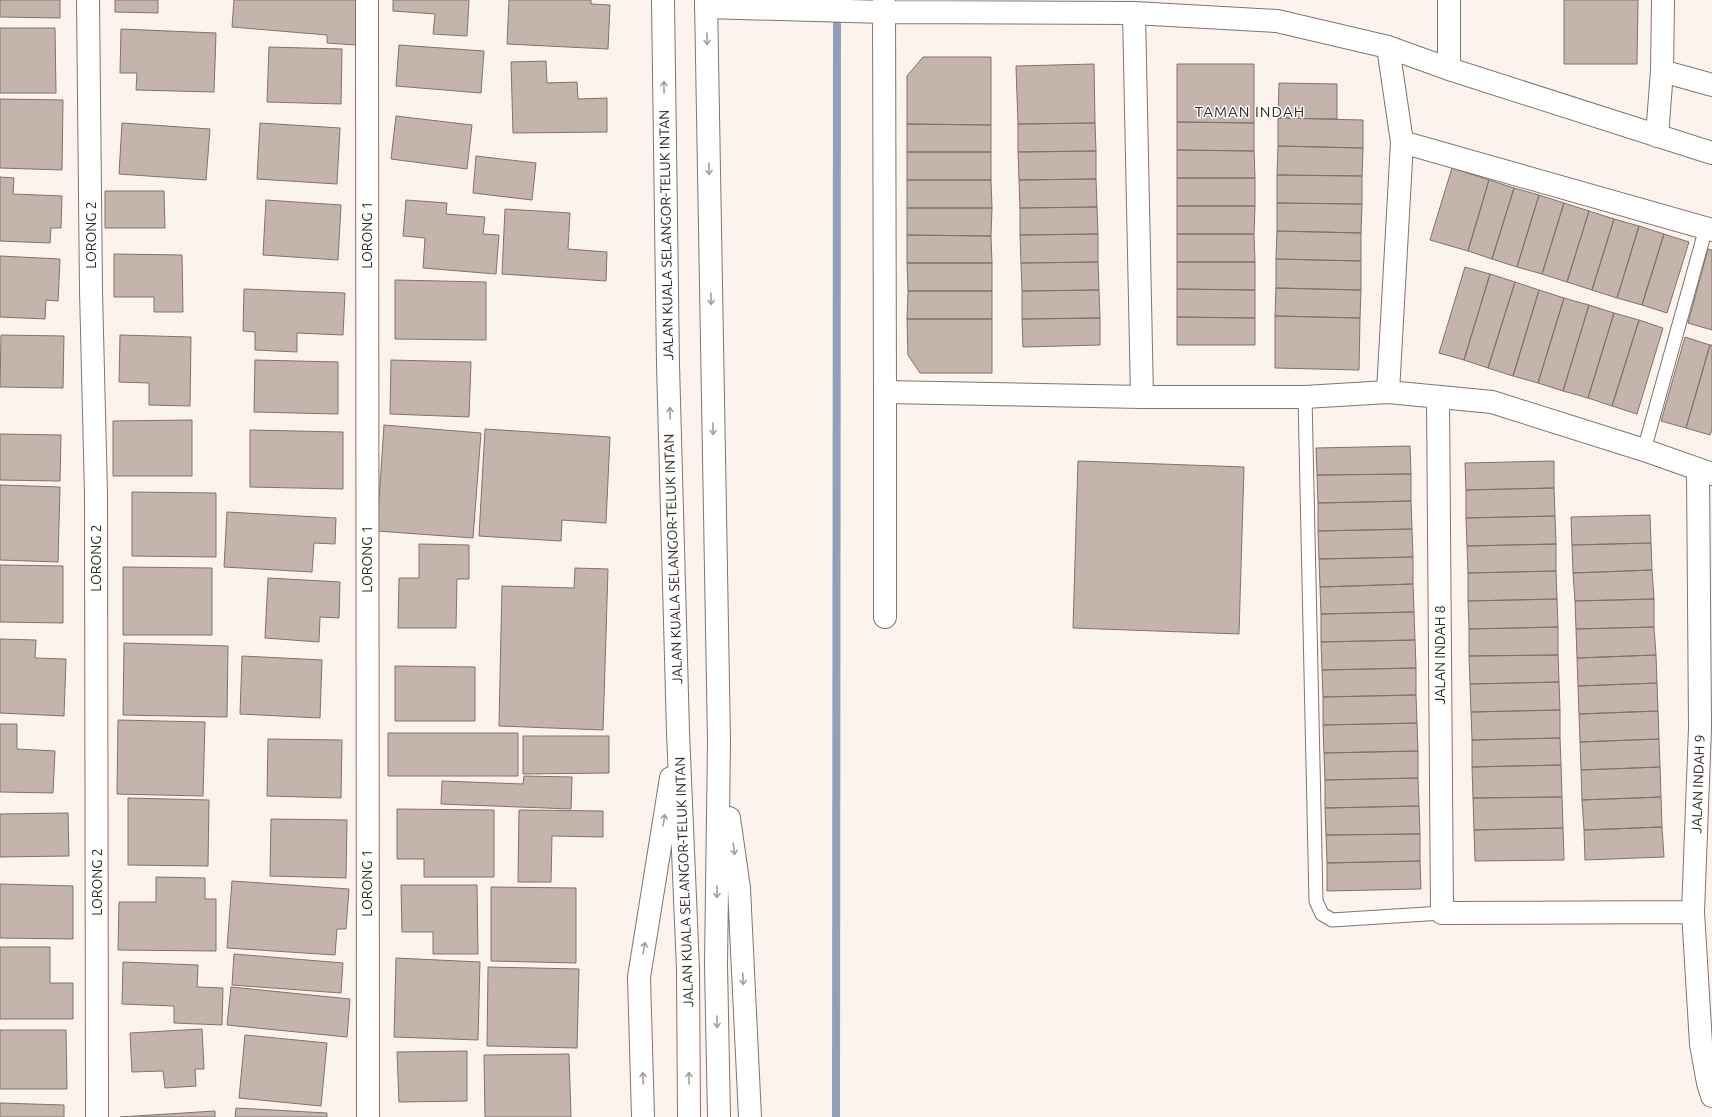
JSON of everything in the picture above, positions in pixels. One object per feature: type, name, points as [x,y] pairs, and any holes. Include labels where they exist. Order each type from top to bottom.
[{"type":"main road","name":"LORONG 2","points":[[88,0],[91,291],[96,502],[97,1117]]},
{"type":"main road","name":"LORONG 1","points":[[366,0],[368,1117]]},
{"type":"main road","name":"JALAN KUALA SELANGOR-TELUK INTAN","points":[[663,0],[668,364],[678,732],[688,969],[689,1117]]},
{"type":"main road","points":[[1449,0],[1449,69]]},
{"type":"main road","points":[[1657,136],[1662,71],[1663,0]]},
{"type":"main road","name":"JALAN KUALA SELANGOR-TELUK INTAN","points":[[706,4],[719,741],[716,965],[719,1117]]},
{"type":"main road","points":[[706,4],[884,6],[1134,13],[1277,21],[1388,47],[1449,69],[1712,153]]},
{"type":"main road","points":[[884,6],[884,617]]},
{"type":"main road","points":[[1134,13],[1142,397]]},
{"type":"main road","points":[[1388,47],[1402,142],[1388,392]]},
{"type":"main road","points":[[1662,71],[1712,85]]},
{"type":"main road","points":[[1402,142],[1709,229]]},
{"type":"main road","points":[[885,392],[1142,397],[1304,397],[1388,392],[1492,402],[1644,450],[1705,472]]},
{"type":"main road","name":"JALAN INDAH 8","points":[[1438,398],[1442,913]]},
{"type":"main road","name":"JALAN INDAH 9","points":[[1705,472],[1706,729],[1693,912],[1701,1044],[1708,1083],[1712,1096]]},
{"type":"main road","points":[[643,1117],[639,977],[678,732]]},
{"type":"main road","points":[[719,741],[739,888],[750,1117]]},
{"type":"main road","points":[[1442,913],[1693,912]]},
{"type":"lane","points":[[1644,450],[1709,229]]},
{"type":"lane","points":[[1304,397],[1316,901],[1322,914],[1332,920],[1442,913]]},
{"type":"building","points":[[0,0],[60,0],[60,18],[0,17]]},
{"type":"building","points":[[115,0],[158,0],[158,13],[115,12]]},
{"type":"building","points":[[234,0],[359,0],[356,45],[327,43],[327,35],[232,27]]},
{"type":"building","points":[[393,0],[469,0],[467,36],[433,34],[435,14],[393,11]]},
{"type":"building","points":[[509,0],[591,0],[591,4],[610,5],[608,49],[507,44]]},
{"type":"building","points":[[1564,0],[1638,0],[1637,64],[1564,64]]},
{"type":"building","points":[[0,28],[55,28],[56,93],[0,93]]},
{"type":"building","points":[[121,29],[216,33],[214,92],[136,90],[137,73],[120,73]]},
{"type":"building","points":[[399,45],[484,51],[481,93],[396,86]]},
{"type":"building","points":[[269,47],[342,49],[341,104],[267,102]]},
{"type":"building","points":[[923,57],[991,57],[991,125],[907,124],[907,76]]},
{"type":"building","points":[[546,61],[547,83],[577,82],[578,99],[607,98],[607,132],[513,133],[511,62]]},
{"type":"building","points":[[1094,64],[1095,123],[1018,124],[1016,66]]},
{"type":"building","points":[[1177,64],[1254,64],[1254,123],[1177,122]]},
{"type":"building","points":[[1279,83],[1337,84],[1337,119],[1278,118]]},
{"type":"building","points":[[0,99],[63,100],[62,170],[0,168]]},
{"type":"building","points":[[396,116],[472,125],[467,169],[391,159]]},
{"type":"building","points":[[1278,118],[1363,120],[1363,148],[1278,146]]},
{"type":"building","points":[[1177,122],[1254,123],[1254,151],[1177,150]]},
{"type":"building","points":[[122,123],[210,129],[206,180],[119,174]]},
{"type":"building","points":[[260,123],[340,128],[337,184],[257,179]]},
{"type":"building","points":[[1095,123],[1096,151],[1018,152],[1018,124]]},
{"type":"building","points":[[907,124],[991,125],[991,152],[907,152]]},
{"type":"building","points":[[1278,146],[1363,148],[1362,176],[1277,175]]},
{"type":"building","points":[[1177,150],[1254,151],[1255,178],[1177,178]]},
{"type":"building","points":[[1096,151],[1096,179],[1019,180],[1018,152]]},
{"type":"building","points":[[907,152],[991,152],[991,180],[907,180]]},
{"type":"building","points":[[476,156],[536,163],[532,200],[473,193]]},
{"type":"building","points":[[1452,168],[1489,180],[1468,251],[1430,240]]},
{"type":"building","points":[[1277,175],[1362,176],[1362,204],[1277,203]]},
{"type":"building","points":[[0,177],[14,178],[13,194],[62,196],[61,228],[51,228],[50,243],[0,241]]},
{"type":"building","points":[[1177,178],[1255,178],[1255,206],[1177,206]]},
{"type":"building","points":[[1096,179],[1097,207],[1020,208],[1019,180]]},
{"type":"building","points":[[907,180],[991,180],[992,208],[907,208]]},
{"type":"building","points":[[1489,180],[1514,188],[1492,259],[1468,251]]},
{"type":"building","points":[[1514,188],[1539,195],[1517,267],[1492,259]]},
{"type":"building","points":[[105,191],[164,191],[165,228],[105,228]]},
{"type":"building","points":[[1539,195],[1564,203],[1542,274],[1517,267]]},
{"type":"building","points":[[266,200],[341,205],[338,260],[263,255]]},
{"type":"building","points":[[406,200],[447,203],[446,214],[485,217],[483,234],[499,235],[496,274],[423,268],[425,238],[403,236]]},
{"type":"building","points":[[1277,203],[1362,204],[1361,233],[1277,231]]},
{"type":"building","points":[[1564,203],[1589,211],[1567,282],[1542,274]]},
{"type":"building","points":[[1177,206],[1255,206],[1254,234],[1177,234]]},
{"type":"building","points":[[1097,207],[1098,234],[1020,235],[1020,208]]},
{"type":"building","points":[[907,208],[992,208],[991,236],[907,235]]},
{"type":"building","points":[[505,209],[570,213],[568,249],[607,252],[606,281],[502,274]]},
{"type":"building","points":[[1589,211],[1614,219],[1592,290],[1567,282]]},
{"type":"building","points":[[1614,219],[1639,226],[1617,298],[1592,290]]},
{"type":"building","points":[[1639,226],[1664,234],[1642,305],[1617,298]]},
{"type":"building","points":[[1277,231],[1361,233],[1361,261],[1276,259]]},
{"type":"building","points":[[1098,234],[1098,262],[1021,263],[1020,235]]},
{"type":"building","points":[[1177,234],[1254,234],[1255,262],[1177,262]]},
{"type":"building","points":[[1664,234],[1689,242],[1667,313],[1642,305]]},
{"type":"building","points":[[907,235],[991,236],[992,263],[907,263]]},
{"type":"building","points":[[1708,249],[1712,250],[1712,330],[1688,323]]},
{"type":"building","points":[[114,254],[182,255],[183,312],[154,312],[154,297],[114,297]]},
{"type":"building","points":[[0,256],[60,259],[58,301],[46,300],[45,319],[0,317]]},
{"type":"building","points":[[1276,259],[1361,261],[1361,290],[1276,288]]},
{"type":"building","points":[[1098,262],[1099,290],[1022,291],[1021,263]]},
{"type":"building","points":[[1177,262],[1255,262],[1255,290],[1177,289]]},
{"type":"building","points":[[907,263],[992,263],[992,291],[908,291]]},
{"type":"building","points":[[1465,267],[1490,274],[1464,360],[1439,353]]},
{"type":"building","points":[[1490,274],[1515,282],[1488,368],[1464,360]]},
{"type":"building","points":[[395,280],[486,282],[486,340],[395,339]]},
{"type":"building","points":[[1515,282],[1539,290],[1513,376],[1488,368]]},
{"type":"building","points":[[1276,288],[1361,290],[1360,318],[1275,316]]},
{"type":"building","points":[[244,289],[345,293],[343,335],[297,333],[297,352],[255,350],[255,332],[243,331]]},
{"type":"building","points":[[1177,289],[1255,290],[1255,318],[1177,317]]},
{"type":"building","points":[[1099,290],[1100,318],[1022,319],[1022,291]]},
{"type":"building","points":[[1539,290],[1564,298],[1538,383],[1513,376]]},
{"type":"building","points":[[908,291],[992,291],[992,319],[907,319]]},
{"type":"building","points":[[1564,298],[1589,305],[1563,391],[1538,383]]},
{"type":"building","points":[[1589,305],[1614,313],[1588,398],[1563,391]]},
{"type":"building","points":[[1614,313],[1639,320],[1612,406],[1588,398]]},
{"type":"building","points":[[1275,316],[1360,318],[1359,370],[1275,368]]},
{"type":"building","points":[[1177,317],[1255,318],[1255,345],[1177,345]]},
{"type":"building","points":[[1100,318],[1100,345],[1023,347],[1022,319]]},
{"type":"building","points":[[907,319],[992,319],[992,373],[920,373],[908,355]]},
{"type":"building","points":[[1639,320],[1663,328],[1637,414],[1612,406]]},
{"type":"building","points":[[1,335],[64,336],[63,388],[0,387]]},
{"type":"building","points":[[120,335],[191,337],[190,406],[149,405],[149,383],[119,382]]},
{"type":"building","points":[[1685,337],[1710,345],[1686,428],[1661,421]]},
{"type":"building","points":[[1710,345],[1712,345],[1712,430],[1710,435],[1686,428]]},
{"type":"building","points":[[255,360],[338,362],[338,414],[254,412]]},
{"type":"building","points":[[391,360],[471,362],[469,417],[390,414]]},
{"type":"building","points":[[192,420],[192,476],[113,476],[113,421]]},
{"type":"building","points":[[384,425],[481,433],[473,538],[377,531]]},
{"type":"building","points":[[485,429],[610,437],[606,523],[562,520],[561,541],[479,536]]},
{"type":"building","points":[[250,430],[343,432],[343,489],[250,487]]},
{"type":"building","points":[[0,434],[61,435],[60,481],[0,480]]},
{"type":"building","points":[[1410,446],[1411,474],[1317,475],[1316,448]]},
{"type":"building","points":[[1078,461],[1244,467],[1239,634],[1073,628]]},
{"type":"building","points":[[1554,461],[1554,488],[1466,490],[1465,463]]},
{"type":"building","points":[[1411,474],[1411,501],[1318,503],[1317,475]]},
{"type":"building","points":[[0,485],[60,487],[58,562],[0,560]]},
{"type":"building","points":[[1554,488],[1555,516],[1466,518],[1466,490]]},
{"type":"building","points":[[132,492],[216,493],[216,557],[132,556]]},
{"type":"building","points":[[1411,501],[1412,529],[1318,531],[1318,503]]},
{"type":"building","points":[[227,512],[336,518],[335,544],[314,543],[312,572],[224,567]]},
{"type":"building","points":[[1650,515],[1651,543],[1572,545],[1571,517]]},
{"type":"building","points":[[1555,516],[1556,544],[1467,546],[1466,518]]},
{"type":"building","points":[[1412,529],[1413,557],[1319,559],[1318,531]]},
{"type":"building","points":[[1651,543],[1652,570],[1573,573],[1572,545]]},
{"type":"building","points":[[419,544],[469,545],[469,579],[457,579],[456,628],[398,628],[399,578],[419,578]]},
{"type":"building","points":[[1556,544],[1556,571],[1468,573],[1467,546]]},
{"type":"building","points":[[1413,557],[1413,584],[1320,587],[1319,559]]},
{"type":"building","points":[[0,565],[63,566],[63,623],[0,622]]},
{"type":"building","points":[[123,567],[212,568],[212,635],[123,635]]},
{"type":"building","points":[[575,568],[608,569],[603,730],[499,726],[502,586],[574,588]]},
{"type":"building","points":[[1652,570],[1654,599],[1575,601],[1573,573]]},
{"type":"building","points":[[1556,571],[1557,599],[1468,601],[1468,573]]},
{"type":"building","points":[[268,578],[340,582],[339,618],[320,617],[319,642],[265,638]]},
{"type":"building","points":[[1413,584],[1414,612],[1321,614],[1320,587]]},
{"type":"building","points":[[1557,599],[1558,627],[1469,629],[1468,601]]},
{"type":"building","points":[[1654,599],[1654,627],[1576,629],[1575,601]]},
{"type":"building","points":[[1414,612],[1415,640],[1321,642],[1321,614]]},
{"type":"building","points":[[1558,627],[1558,655],[1469,656],[1469,629]]},
{"type":"building","points":[[1654,627],[1656,655],[1577,658],[1576,629]]},
{"type":"building","points":[[0,639],[36,640],[35,658],[66,659],[64,716],[0,713]]},
{"type":"building","points":[[1415,640],[1416,668],[1322,670],[1321,642]]},
{"type":"building","points":[[124,643],[228,646],[227,717],[123,715]]},
{"type":"building","points":[[1558,655],[1559,682],[1470,684],[1469,656]]},
{"type":"building","points":[[1656,655],[1657,683],[1578,686],[1577,658]]},
{"type":"building","points":[[242,656],[322,660],[320,718],[240,714]]},
{"type":"building","points":[[395,666],[475,667],[475,721],[395,721]]},
{"type":"building","points":[[1416,668],[1416,695],[1323,697],[1322,670]]},
{"type":"building","points":[[1559,682],[1560,710],[1471,712],[1470,684]]},
{"type":"building","points":[[1657,683],[1658,711],[1579,714],[1578,686]]},
{"type":"building","points":[[1416,695],[1417,723],[1323,725],[1323,697]]},
{"type":"building","points":[[1560,710],[1560,738],[1472,740],[1471,712]]},
{"type":"building","points":[[1658,711],[1659,739],[1580,742],[1579,714]]},
{"type":"building","points":[[118,720],[205,722],[203,796],[117,794]]},
{"type":"building","points":[[1417,723],[1418,751],[1324,753],[1323,725]]},
{"type":"building","points":[[0,724],[17,724],[17,749],[55,751],[53,793],[0,792]]},
{"type":"building","points":[[388,733],[518,733],[518,776],[388,776]]},
{"type":"building","points":[[523,736],[609,736],[609,773],[523,774]]},
{"type":"building","points":[[1560,738],[1561,765],[1472,767],[1472,740]]},
{"type":"building","points":[[268,739],[342,740],[341,798],[267,796]]},
{"type":"building","points":[[1659,739],[1660,767],[1581,770],[1580,742]]},
{"type":"building","points":[[1418,751],[1418,778],[1325,780],[1324,753]]},
{"type":"building","points":[[1561,765],[1562,797],[1473,798],[1472,767]]},
{"type":"building","points":[[1660,767],[1661,797],[1582,800],[1581,770]]},
{"type":"building","points":[[524,776],[572,777],[571,809],[441,804],[442,781],[523,784]]},
{"type":"building","points":[[1418,778],[1419,806],[1325,808],[1325,780]]},
{"type":"building","points":[[1562,797],[1563,828],[1474,830],[1473,798]]},
{"type":"building","points":[[1661,797],[1662,827],[1584,830],[1582,800]]},
{"type":"building","points":[[128,798],[209,800],[208,866],[128,865]]},
{"type":"building","points":[[1419,806],[1420,834],[1326,835],[1325,808]]},
{"type":"building","points":[[397,809],[494,810],[494,877],[424,877],[424,859],[397,859]]},
{"type":"building","points":[[519,810],[603,811],[603,837],[552,836],[551,882],[518,882]]},
{"type":"building","points":[[68,813],[69,856],[0,857],[0,814]]},
{"type":"building","points":[[271,819],[347,820],[346,878],[270,876]]},
{"type":"building","points":[[1662,827],[1664,857],[1585,860],[1584,830]]},
{"type":"building","points":[[1563,828],[1564,860],[1475,861],[1474,830]]},
{"type":"building","points":[[1420,834],[1420,861],[1327,863],[1326,835]]},
{"type":"building","points":[[1420,861],[1421,889],[1327,891],[1327,863]]},
{"type":"building","points":[[156,877],[205,878],[205,899],[216,899],[216,951],[118,950],[119,902],[156,902]]},
{"type":"building","points":[[232,881],[349,889],[346,929],[337,929],[335,955],[227,948]]},
{"type":"building","points":[[0,884],[73,886],[73,939],[0,938]]},
{"type":"building","points":[[401,885],[477,885],[478,954],[433,954],[433,932],[402,932]]},
{"type":"building","points":[[491,887],[576,888],[576,963],[491,961]]},
{"type":"building","points":[[0,947],[50,947],[50,983],[73,983],[73,1019],[0,1019]]},
{"type":"building","points":[[234,954],[343,963],[341,993],[232,985]]},
{"type":"building","points":[[396,958],[480,962],[478,1040],[394,1037]]},
{"type":"building","points":[[123,962],[198,965],[197,987],[223,988],[222,1025],[174,1023],[174,1006],[122,1004]]},
{"type":"building","points":[[488,967],[579,969],[577,1048],[487,1046]]},
{"type":"building","points":[[231,987],[350,999],[347,1037],[227,1025]]},
{"type":"building","points":[[202,1029],[204,1069],[195,1069],[196,1086],[165,1088],[163,1071],[132,1072],[130,1033]]},
{"type":"building","points":[[0,1030],[66,1030],[67,1089],[0,1089]]},
{"type":"building","points":[[245,1035],[327,1043],[321,1106],[239,1098]]},
{"type":"building","points":[[467,1051],[467,1101],[399,1102],[397,1052]]},
{"type":"building","points":[[569,1054],[571,1117],[485,1117],[484,1055]]},
{"type":"building","points":[[0,1103],[64,1105],[64,1117],[0,1117]]},
{"type":"building","points":[[236,1108],[327,1113],[327,1117],[235,1117]]},
{"type":"building","points":[[215,1111],[215,1117],[120,1117]]},
{"type":"waterway","points":[[836,1117],[837,24]]},
{"type":"district","name":"TAMAN INDAH","points":[[1250,112]]}]
